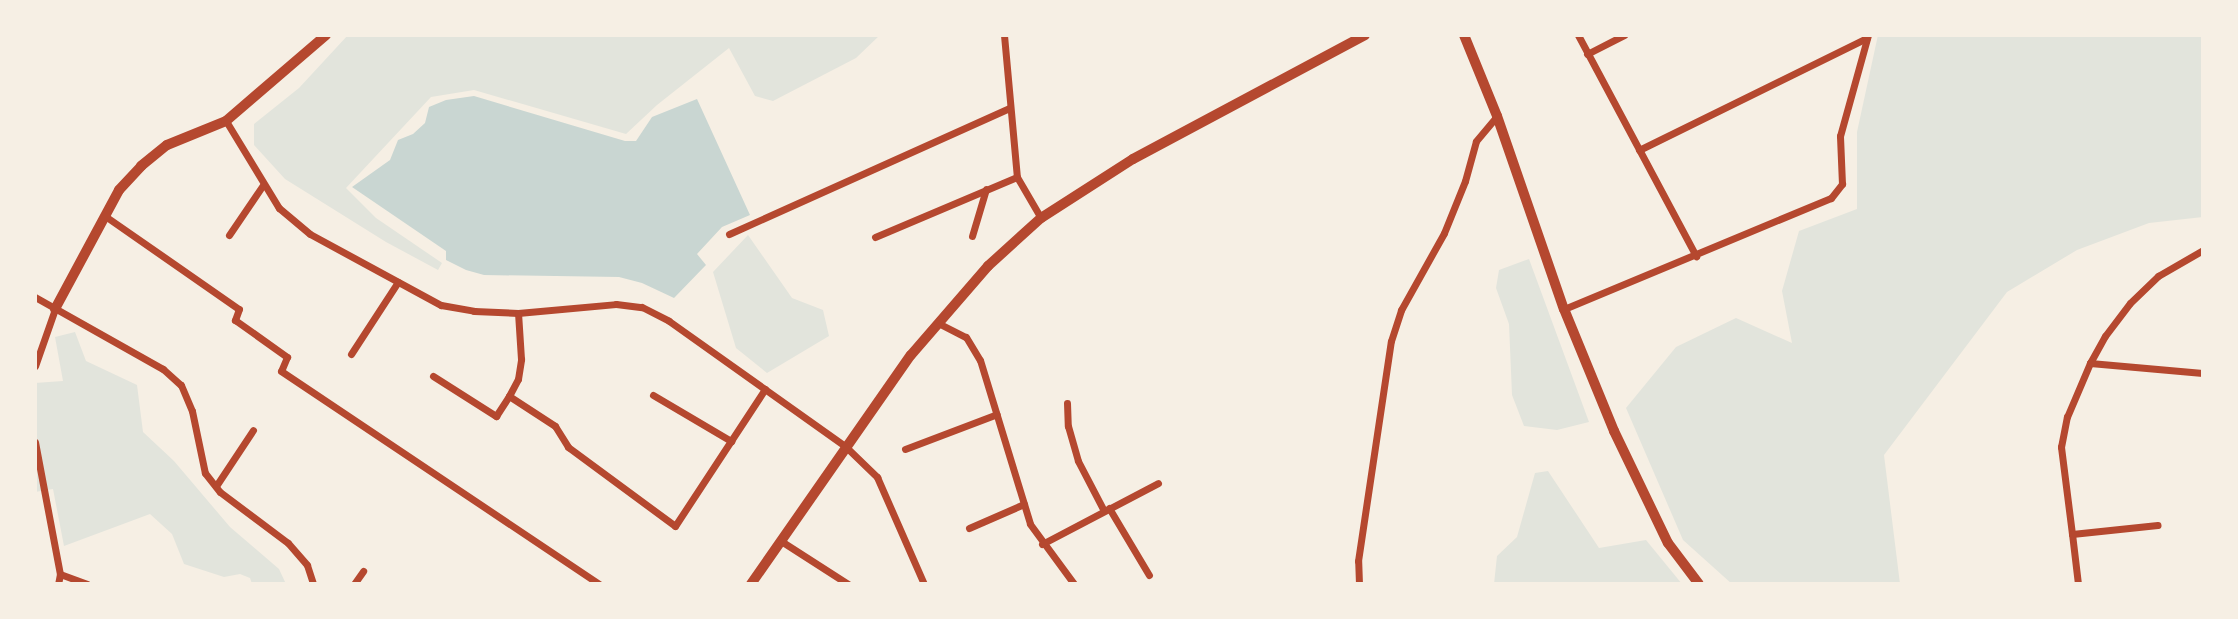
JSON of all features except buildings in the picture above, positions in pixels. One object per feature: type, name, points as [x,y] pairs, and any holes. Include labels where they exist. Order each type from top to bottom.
[{"type":"street","points":[[35,366],[55,309],[119,190],[167,145],[226,121],[326,35]]},
{"type":"street","points":[[1004,35],[1017,177],[1041,218]]},
{"type":"street","points":[[751,584],[845,446],[938,323],[988,266],[1041,218],[1133,159],[1365,35]]},
{"type":"street","points":[[1464,35],[1497,116],[1564,309],[1639,487],[1668,543],[1699,584]]},
{"type":"street","points":[[1578,35],[1696,256]]},
{"type":"street","points":[[1587,54],[1624,35]]},
{"type":"street","points":[[1564,309],[1831,198],[1842,184],[1840,136],[1868,37]]},
{"type":"street","points":[[1639,150],[1868,37]]},
{"type":"street","points":[[729,234],[1010,108]]},
{"type":"street","points":[[1359,584],[1358,561],[1391,341],[1401,310],[1444,233],[1476,141],[1497,116]]},
{"type":"street","points":[[226,121],[279,208],[310,234],[441,305],[474,312],[518,313],[616,304],[642,307],[668,321],[845,446],[877,477],[924,584]]},
{"type":"street","points":[[875,237],[1017,177]]},
{"type":"street","points":[[229,236],[263,185]]},
{"type":"street","points":[[972,236],[986,189]]},
{"type":"street","points":[[105,216],[239,309],[235,320],[287,357],[281,371],[599,584]]},
{"type":"street","points":[[2078,584],[2061,447],[2067,417],[2090,363],[2105,336],[2130,303],[2158,276],[2203,250]]},
{"type":"street","points":[[351,354],[398,282]]},
{"type":"street","points":[[35,297],[163,369],[181,385],[192,411],[205,473],[216,486],[288,543],[307,565],[313,584]]},
{"type":"street","points":[[433,376],[496,416],[518,379],[521,359],[518,313]]},
{"type":"street","points":[[938,323],[966,337],[980,360],[1030,524],[1042,544],[1074,584]]},
{"type":"street","points":[[2090,363],[2203,373]]},
{"type":"street","points":[[509,396],[555,426],[568,447],[675,526],[765,389]]},
{"type":"street","points":[[653,395],[731,441]]},
{"type":"street","points":[[1067,403],[1068,426],[1078,461],[1149,575]]},
{"type":"street","points":[[905,449],[997,414]]},
{"type":"street","points":[[216,486],[253,430]]},
{"type":"street","points":[[35,442],[60,575],[58,584]]},
{"type":"street","points":[[1042,544],[1158,483]]},
{"type":"street","points":[[969,528],[1024,504]]},
{"type":"street","points":[[2072,534],[2158,525]]},
{"type":"street","points":[[780,541],[848,584]]},
{"type":"street","points":[[354,584],[363,571]]},
{"type":"street","points":[[60,575],[87,584]]},
{"type":"shaded area","points":[[348,35],[880,35],[856,58],[773,101],[755,96],[729,48],[657,105],[626,134],[474,90],[431,97],[346,188],[376,218],[442,263],[438,270],[386,242],[285,179],[254,145],[254,124],[299,88]]},
{"type":"shaded area","points":[[1878,35],[2203,35],[2203,217],[2149,223],[2077,250],[2007,292],[1884,455],[1900,584],[1732,584],[1683,540],[1626,408],[1676,347],[1736,318],[1792,343],[1782,291],[1799,231],[1857,209],[1857,132]]},
{"type":"shaded area","points":[[474,96],[625,141],[636,141],[652,117],[697,99],[750,215],[722,227],[697,254],[706,265],[674,298],[642,283],[619,277],[484,275],[466,270],[446,260],[446,251],[352,187],[390,160],[398,140],[413,134],[425,123],[429,107],[446,100]]},
{"type":"shaded area","points":[[748,235],[792,298],[823,310],[829,336],[767,373],[736,348],[713,272]]},
{"type":"shaded area","points":[[1529,259],[1589,422],[1557,430],[1524,426],[1512,395],[1509,324],[1496,288],[1499,270]]},
{"type":"shaded area","points":[[75,332],[86,361],[137,385],[143,432],[174,461],[230,527],[279,569],[286,584],[252,584],[250,578],[240,574],[224,577],[184,564],[172,534],[150,514],[64,546],[53,489],[35,492],[35,383],[63,381],[55,337]]},
{"type":"shaded area","points":[[1548,471],[1599,548],[1646,540],[1682,584],[1494,584],[1497,556],[1517,537],[1535,473]]}]
